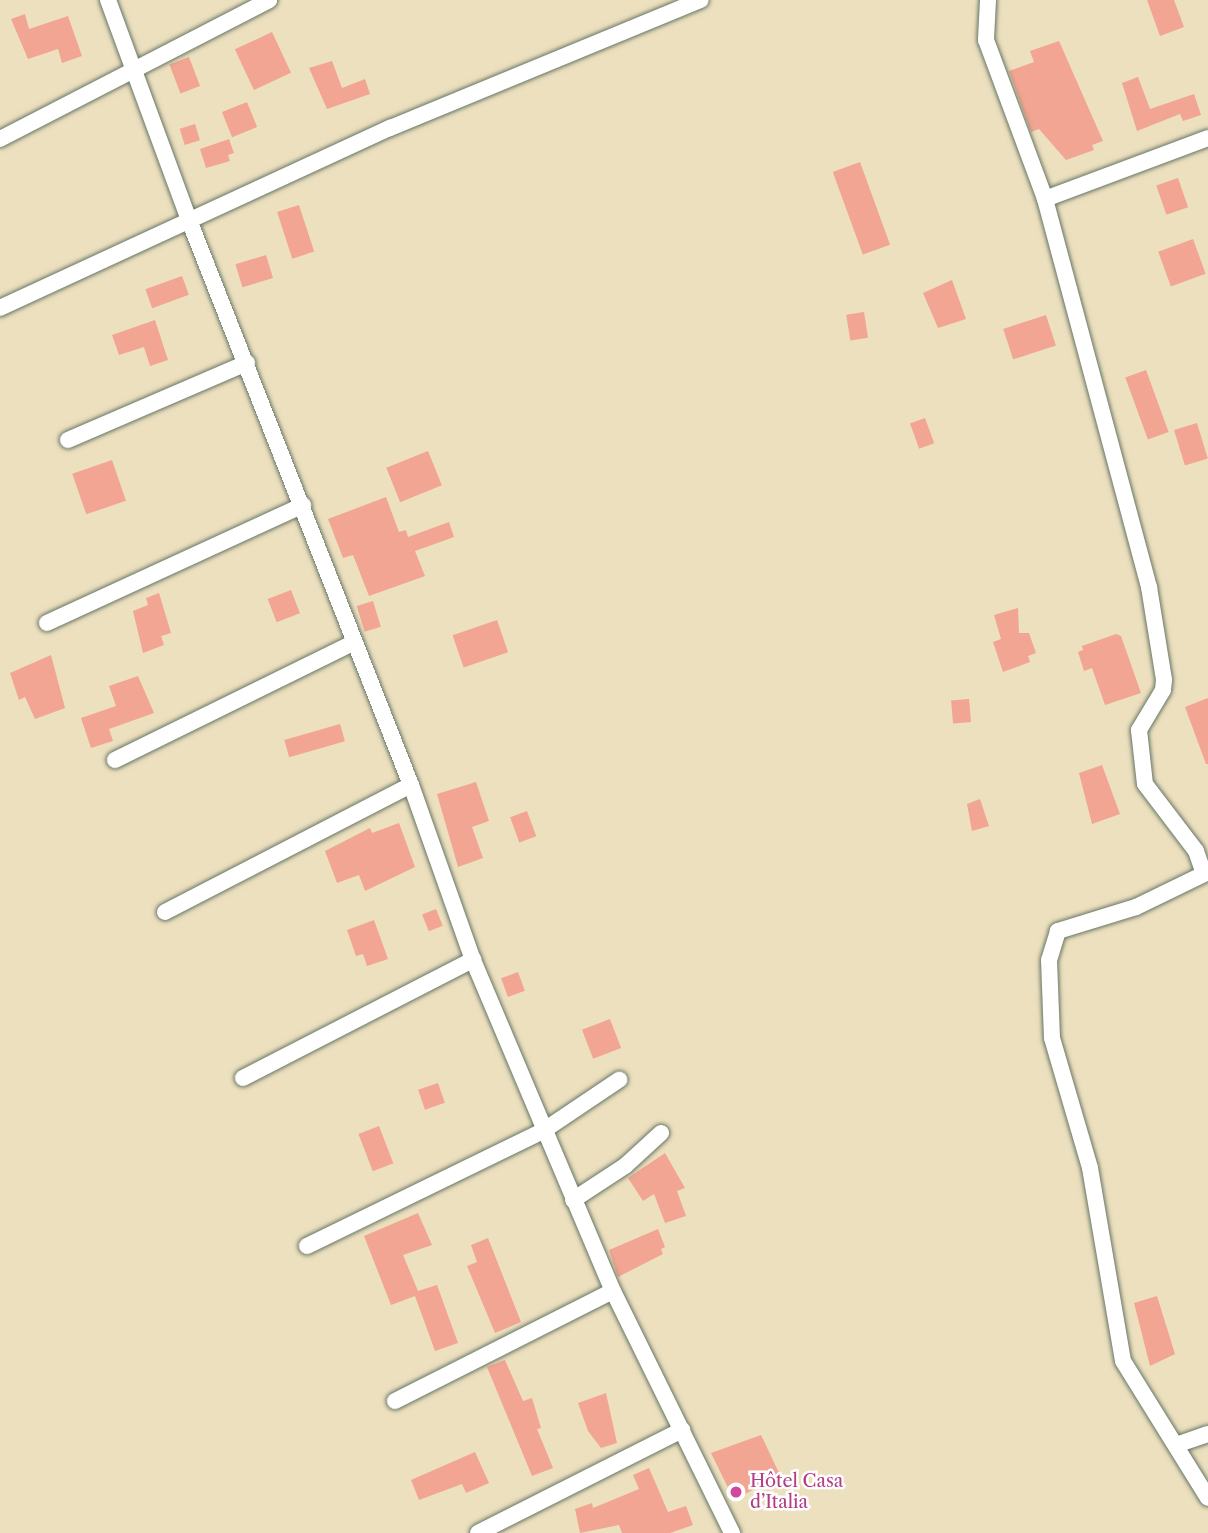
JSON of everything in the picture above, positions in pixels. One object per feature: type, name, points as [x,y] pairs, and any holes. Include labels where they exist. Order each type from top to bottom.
[{"type":"street","points":[[108,0],[136,68],[189,220],[411,785],[472,960],[613,1292],[732,1533]]},
{"type":"street","points":[[0,139],[269,0]]},
{"type":"street","points":[[0,308],[390,128],[701,0]]},
{"type":"street","points":[[988,0],[986,40],[1045,199],[1149,587],[1164,680],[1163,690],[1139,730],[1145,784],[1196,851],[1206,881],[1058,932],[1049,960],[1052,1038],[1090,1168],[1123,1361],[1208,1498]]},
{"type":"street","points":[[1045,199],[1208,138]]},
{"type":"street","points":[[68,440],[247,363]]},
{"type":"street","points":[[47,623],[303,505]]},
{"type":"street","points":[[115,760],[355,642]]},
{"type":"street","points":[[164,912],[411,785]]},
{"type":"street","points":[[243,1078],[472,960]]},
{"type":"street","points":[[307,1246],[543,1131],[619,1080]]},
{"type":"street","points":[[573,1200],[625,1166],[660,1133]]},
{"type":"street","points":[[395,1401],[613,1292]]},
{"type":"street","points":[[478,1533],[681,1430]]},
{"type":"street","points":[[1176,1445],[1208,1434]]},
{"type":"building","points":[[1147,0],[1174,0],[1184,27],[1160,36]]},
{"type":"building","points":[[25,14],[29,29],[68,16],[82,56],[62,63],[58,49],[28,59],[11,19]]},
{"type":"building","points":[[272,32],[291,73],[254,90],[235,49]]},
{"type":"building","points":[[1059,41],[1103,141],[1092,145],[1094,150],[1066,160],[1039,129],[1031,132],[1009,71],[1034,62],[1030,51]]},
{"type":"building","points":[[189,57],[200,86],[181,93],[169,65]]},
{"type":"building","points":[[332,61],[342,88],[365,79],[370,94],[327,109],[309,68]]},
{"type":"building","points":[[1138,77],[1150,109],[1194,94],[1201,115],[1183,121],[1180,114],[1137,131],[1122,83]]},
{"type":"building","points":[[247,102],[257,127],[232,137],[222,112]]},
{"type":"building","points":[[195,124],[200,140],[185,145],[180,129]]},
{"type":"building","points":[[229,139],[234,153],[228,155],[230,161],[206,168],[200,149]]},
{"type":"building","points":[[860,162],[890,245],[863,255],[833,172]]},
{"type":"building","points":[[1178,178],[1188,207],[1166,215],[1156,185]]},
{"type":"building","points":[[299,205],[314,252],[292,259],[277,212]]},
{"type":"building","points":[[1193,239],[1206,274],[1171,286],[1158,252]]},
{"type":"building","points":[[266,255],[273,278],[242,287],[235,264]]},
{"type":"building","points":[[182,276],[189,295],[152,308],[145,289]]},
{"type":"building","points":[[952,280],[966,319],[938,328],[923,293]]},
{"type":"building","points":[[864,312],[868,338],[850,340],[846,315]]},
{"type":"building","points":[[1046,315],[1056,345],[1013,359],[1003,329]]},
{"type":"building","points":[[155,320],[168,360],[150,366],[144,347],[119,355],[112,335]]},
{"type":"building","points":[[1146,370],[1169,432],[1148,440],[1125,378]]},
{"type":"building","points":[[925,418],[934,443],[919,449],[910,423]]},
{"type":"building","points":[[1197,423],[1208,458],[1185,465],[1174,430]]},
{"type":"building","points":[[428,451],[442,485],[400,502],[386,468]]},
{"type":"building","points":[[112,460],[126,501],[86,514],[72,474]]},
{"type":"building","points":[[386,497],[399,532],[406,530],[408,537],[449,522],[454,537],[415,551],[425,576],[369,596],[353,555],[343,558],[328,519]]},
{"type":"building","points":[[291,590],[300,613],[277,622],[268,599]]},
{"type":"building","points":[[159,593],[171,633],[161,636],[164,645],[143,653],[133,611],[148,605],[146,598]]},
{"type":"building","points":[[373,601],[381,627],[365,632],[357,606]]},
{"type":"building","points":[[1018,608],[1019,633],[1029,633],[1036,653],[1028,656],[1030,662],[1003,672],[993,642],[1001,639],[994,615]]},
{"type":"building","points":[[497,620],[508,652],[464,667],[453,635]]},
{"type":"building","points":[[1116,634],[1121,636],[1141,693],[1105,705],[1092,668],[1084,671],[1078,652],[1083,650],[1082,646]]},
{"type":"building","points":[[51,655],[65,708],[35,719],[25,697],[19,700],[10,673]]},
{"type":"building","points":[[138,676],[154,713],[109,729],[113,741],[91,748],[81,718],[116,706],[109,686]]},
{"type":"building","points":[[1208,698],[1208,764],[1206,764],[1185,707]]},
{"type":"building","points":[[969,699],[971,722],[953,723],[951,701]]},
{"type":"building","points":[[340,724],[345,741],[289,757],[284,740]]},
{"type":"building","points":[[1102,765],[1120,814],[1092,824],[1079,773]]},
{"type":"building","points":[[476,782],[489,821],[472,827],[483,858],[458,867],[437,794]]},
{"type":"building","points":[[980,799],[989,826],[972,831],[967,804]]},
{"type":"building","points":[[527,811],[536,836],[519,843],[510,817]]},
{"type":"building","points":[[399,823],[415,867],[365,891],[359,875],[337,883],[325,851],[370,828],[372,833]]},
{"type":"building","points":[[436,909],[443,926],[429,931],[422,915]]},
{"type":"building","points":[[374,920],[388,959],[367,966],[363,954],[356,956],[347,930]]},
{"type":"building","points":[[518,972],[525,991],[508,997],[501,978]]},
{"type":"building","points":[[610,1019],[621,1048],[593,1059],[582,1030]]},
{"type":"building","points":[[438,1083],[445,1103],[425,1110],[418,1090]]},
{"type":"building","points":[[379,1126],[393,1163],[373,1171],[358,1134]]},
{"type":"building","points":[[665,1153],[685,1188],[677,1191],[686,1216],[665,1223],[654,1194],[643,1201],[628,1178]]},
{"type":"building","points":[[418,1213],[432,1245],[403,1255],[418,1291],[437,1285],[458,1343],[435,1351],[415,1296],[391,1305],[364,1236]]},
{"type":"building","points":[[658,1229],[665,1247],[661,1249],[663,1254],[618,1277],[609,1250]]},
{"type":"building","points":[[488,1238],[521,1322],[495,1333],[467,1266],[477,1262],[471,1245]]},
{"type":"building","points":[[1157,1296],[1175,1354],[1150,1366],[1134,1303]]},
{"type":"building","points":[[505,1360],[523,1401],[532,1398],[541,1428],[537,1429],[553,1468],[532,1476],[487,1367]]},
{"type":"building","points":[[606,1393],[617,1443],[601,1448],[588,1431],[578,1403]]},
{"type":"building","points":[[761,1435],[780,1475],[734,1500],[711,1453]]},
{"type":"building","points":[[475,1452],[489,1483],[466,1493],[462,1484],[419,1500],[411,1480]]},
{"type":"building","points":[[649,1468],[668,1512],[686,1506],[693,1525],[670,1533],[622,1533],[619,1525],[580,1533],[575,1509],[592,1503],[593,1508],[639,1489],[633,1475]]},
{"type":"place","name":"Hôtel Casa d’Italia","points":[[736,1492]]}]
